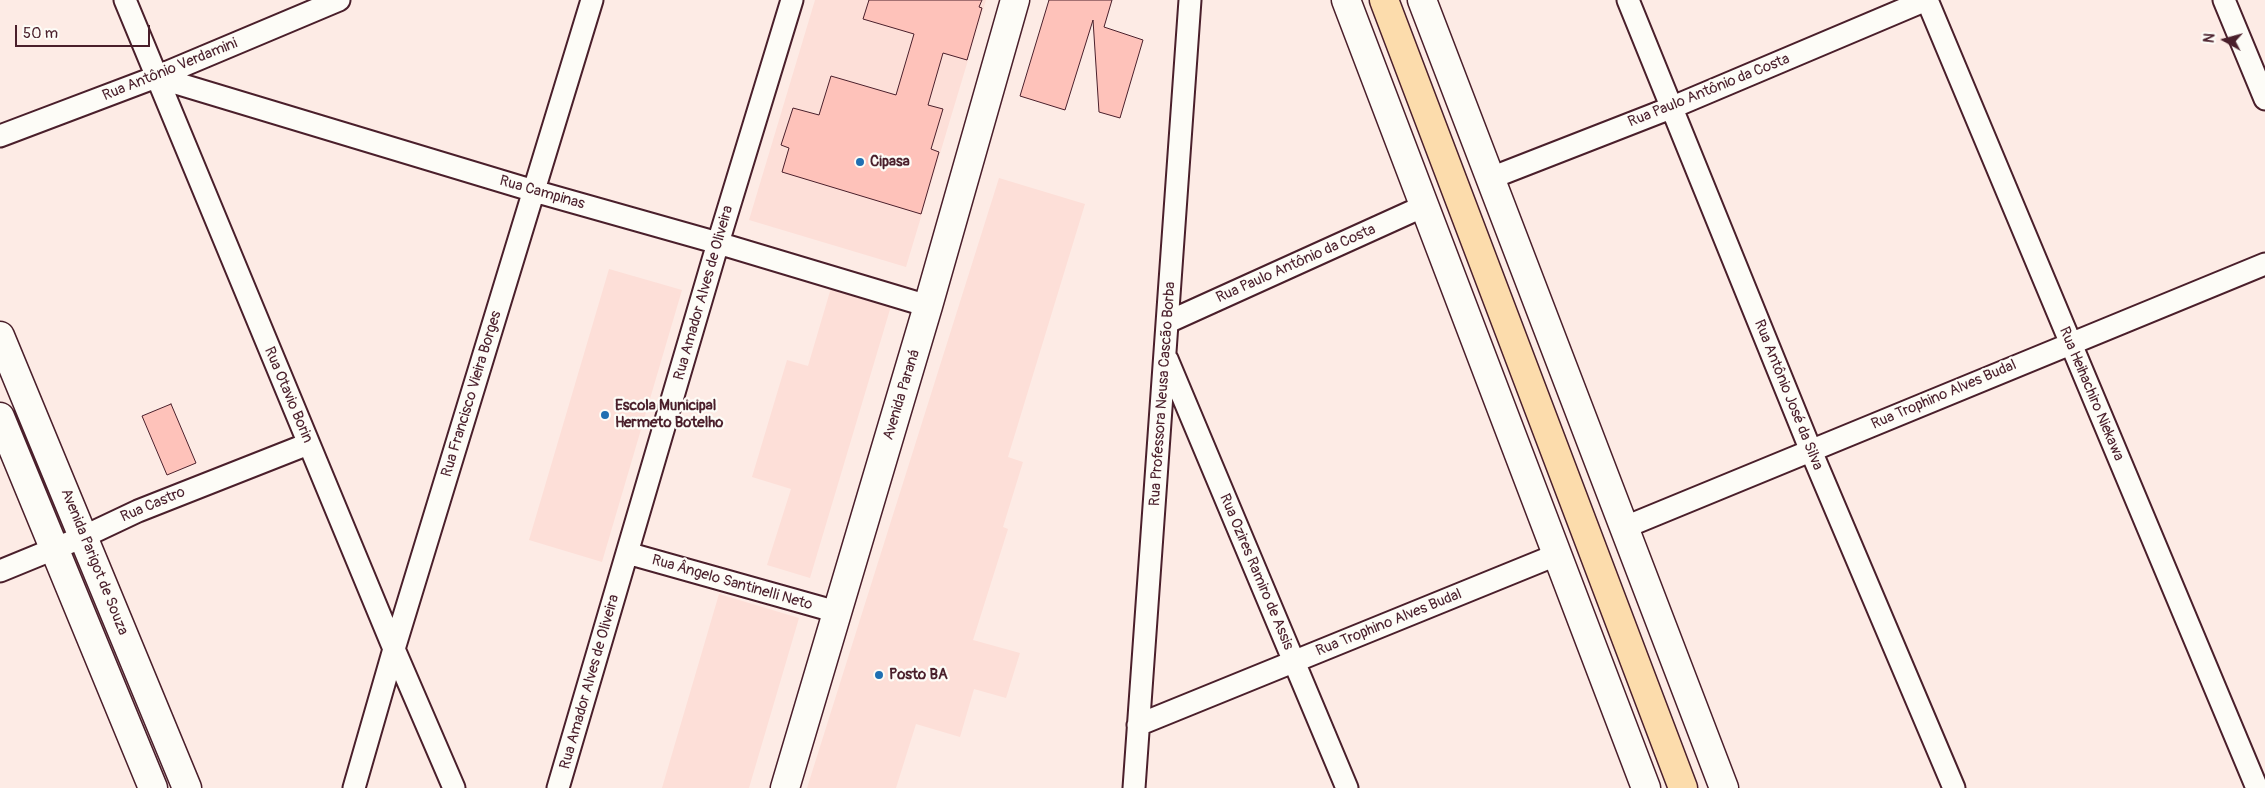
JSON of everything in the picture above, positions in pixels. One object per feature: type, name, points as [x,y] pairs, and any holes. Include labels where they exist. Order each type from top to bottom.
[{"type":"main road","points":[[1384,0],[1683,788]]},
{"type":"street","name":"Rua Otavio Borin","points":[[125,0],[308,444],[454,788]]},
{"type":"street","name":"Rua Antônio Verdamini","points":[[0,136],[156,77],[339,0]]},
{"type":"street","name":"Rua Francisco Vieira Borges","points":[[354,788],[394,649],[592,0]]},
{"type":"street","name":"Rua Amador Alves de Oliveira","points":[[558,788],[718,242],[792,0]]},
{"type":"street","name":"Avenida Paraná","points":[[785,788],[928,306],[1014,0]]},
{"type":"street","name":"Rua Professora Neusa Cascão Borba","points":[[1134,788],[1190,0]]},
{"type":"street","points":[[1346,0],[1646,788]]},
{"type":"street","points":[[1422,0],[1724,788]]},
{"type":"street","name":"Rua Antônio José da Silva","points":[[1628,0],[1673,107],[1810,451],[1954,788]]},
{"type":"street","name":"Rua Paulo Antônio da Costa","points":[[1491,178],[1673,107],[1926,0]]},
{"type":"street","name":"Rua Heihachiro Niekawa","points":[[1926,0],[2257,788]]},
{"type":"street","points":[[2224,0],[2265,99]]},
{"type":"street","name":"Rua Campinas","points":[[156,77],[534,191],[718,242],[928,306]]},
{"type":"street","name":"Rua Paulo Antônio da Costa","points":[[1168,322],[1424,206]]},
{"type":"street","name":"Rua Trophino Alves Budal","points":[[1623,528],[2265,264]]},
{"type":"street","name":"Avenida Parigot de Souza","points":[[0,336],[187,788]]},
{"type":"street","name":"Rua Ozires Ramiro de Assis","points":[[1165,356],[1347,788]]},
{"type":"street","name":"Avenida Parigot de Souza","points":[[0,417],[153,788]]},
{"type":"street","name":"Rua Castro","points":[[0,571],[83,537],[138,511],[308,444]]},
{"type":"street","name":"Rua Ângelo Santinelli Neto","points":[[628,553],[837,612]]},
{"type":"street","name":"Rua Trophino Alves Budal","points":[[1138,725],[1556,555]]},
{"type":"shaded area","points":[[815,0],[986,0],[906,267],[749,220]]},
{"type":"shaded area","points":[[999,178],[1085,204],[1008,457],[1023,462],[1003,527],[1008,529],[973,640],[1020,653],[1006,698],[974,689],[960,737],[916,724],[896,788],[807,788]]},
{"type":"shaded area","name":"Escola Municipal Hermeto Botelho","points":[[609,269],[682,290],[602,562],[529,540]]},
{"type":"shaded area","points":[[831,288],[891,306],[810,578],[767,565],[791,489],[752,477],[787,360],[808,366]]},
{"type":"shaded area","points":[[719,594],[799,618],[749,788],[662,788]]},
{"type":"building","points":[[869,0],[982,0],[979,7],[982,8],[967,60],[943,53],[928,105],[943,109],[931,149],[939,152],[921,214],[782,172],[789,148],[781,145],[793,108],[819,115],[831,76],[896,95],[914,34],[863,19]]},
{"type":"building","points":[[1049,0],[1112,0],[1104,27],[1143,40],[1120,118],[1099,112],[1093,20],[1065,110],[1020,96]]},
{"type":"building","points":[[171,404],[196,463],[167,475],[142,416]]},
{"type":"place","name":"Cipasa","points":[[860,162]]},
{"type":"place","name":"Escola Municipal Hermeto Botelho","points":[[605,415]]},
{"type":"place","name":"Posto BA","points":[[879,675]]}]
